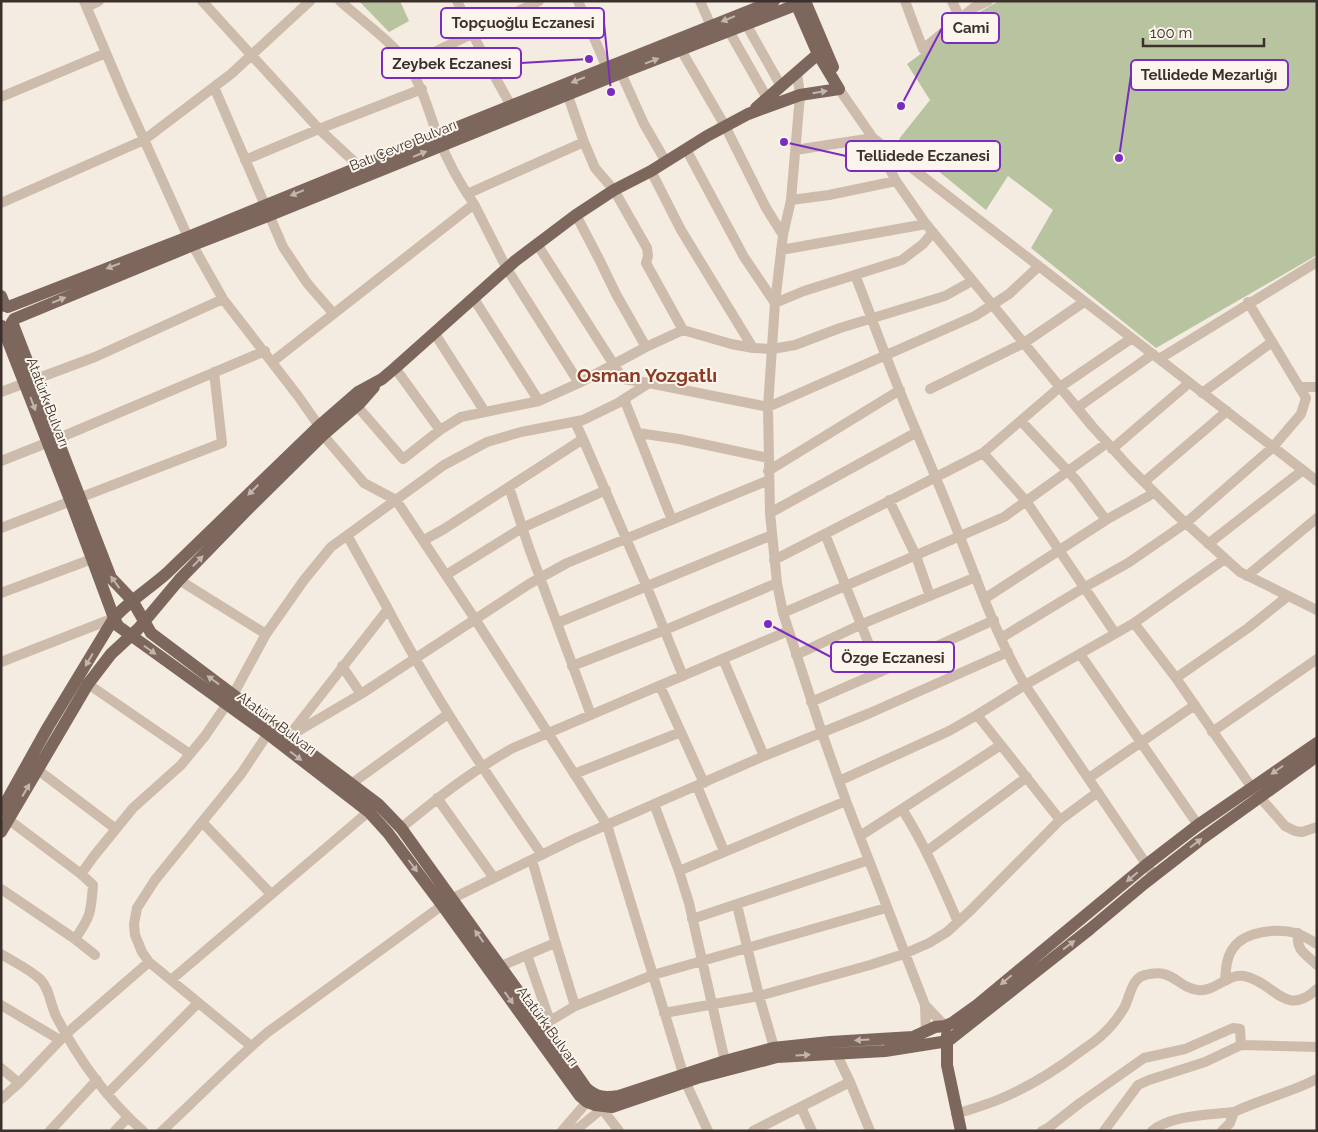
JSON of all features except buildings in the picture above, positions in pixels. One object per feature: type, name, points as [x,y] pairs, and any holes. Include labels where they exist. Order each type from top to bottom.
[{"type":"main road","name":"Batı Çevre Bulvarı","points":[[564,91],[608,68],[711,26],[756,4],[774,1]]},
{"type":"main road","name":"Batı Çevre Bulvarı","points":[[4,304],[190,241],[564,91],[621,73],[801,2]]},
{"type":"main road","points":[[1,832],[5,815],[48,727],[114,618],[321,431],[357,406],[382,379],[536,244],[576,215],[614,190],[651,171],[748,114],[800,95],[839,89],[801,2]]},
{"type":"main road","points":[[748,114],[822,52]]},
{"type":"main road","name":"Batı Çevre Bulvarı","points":[[267,211],[361,168],[440,140]]},
{"type":"main road","name":"Batı Çevre Bulvarı","points":[[7,323],[190,241]]},
{"type":"main road","name":"Atatürk Bulvarı","points":[[4,304],[13,311],[7,323],[76,500],[111,578],[132,600],[151,633],[230,700]]},
{"type":"main road","points":[[5,815],[38,770],[88,684],[111,654],[138,629],[179,580],[358,392],[382,379]]},
{"type":"main road","name":"Atatürk Bulvarı","points":[[76,500],[92,559],[118,626],[130,636],[230,700],[401,828],[447,902],[580,1096],[587,1102]]},
{"type":"main road","name":"Atatürk Bulvarı","points":[[271,730],[288,737],[351,784],[373,808],[388,833],[546,1022],[586,1088],[604,1103]]},
{"type":"main road","points":[[833,1048],[885,1051],[948,1041],[1090,929],[1317,743]]},
{"type":"main road","points":[[684,1078],[725,1061],[775,1052],[833,1048],[913,1037],[935,1027],[952,1023],[977,1005],[1146,865],[1198,825],[1317,756]]},
{"type":"main road","points":[[945,1026],[948,1041],[947,1065],[961,1131]]},
{"type":"main road","points":[[926,1032],[932,1045],[947,1065]]},
{"type":"main road","points":[[587,1102],[604,1103],[619,1096],[684,1078],[725,1070],[775,1052]]},
{"type":"street","points":[[99,1],[86,4],[106,53],[190,241],[223,299],[264,351],[321,431],[364,483],[396,500],[475,619],[606,826],[684,1078],[708,1131]]},
{"type":"street","points":[[202,1],[319,129],[361,168]]},
{"type":"street","points":[[1,203],[144,140],[214,87],[251,56],[310,1]]},
{"type":"street","points":[[340,1],[397,51],[408,65],[422,89],[440,140],[507,270],[579,383]]},
{"type":"street","points":[[457,1],[514,111]]},
{"type":"street","points":[[408,65],[539,1]]},
{"type":"street","points":[[578,1],[608,68],[621,73],[644,124],[666,162]]},
{"type":"street","points":[[700,1],[711,26]]},
{"type":"street","points":[[905,1],[923,48],[972,8],[988,1]]},
{"type":"street","points":[[952,1],[960,18]]},
{"type":"street","points":[[746,24],[781,86]]},
{"type":"street","points":[[729,31],[767,98]]},
{"type":"street","points":[[681,50],[725,126],[766,208],[783,235]]},
{"type":"street","points":[[1,97],[106,53]]},
{"type":"street","points":[[797,73],[800,95],[791,200],[783,235],[775,303],[768,407],[770,513],[777,583],[788,631],[811,702],[886,908],[925,1005],[926,1032]]},
{"type":"street","points":[[214,87],[283,248],[333,313]]},
{"type":"street","points":[[246,160],[422,89]]},
{"type":"street","points":[[839,89],[873,138],[896,181],[930,228],[1060,388],[1110,446],[1154,492],[1240,572],[1317,610]]},
{"type":"street","points":[[564,91],[595,168],[614,190],[647,248],[646,264],[682,330]]},
{"type":"street","points":[[795,150],[873,138],[1317,481]]},
{"type":"street","points":[[467,194],[584,142]]},
{"type":"street","points":[[686,149],[744,256],[775,303]]},
{"type":"street","points":[[651,171],[681,230],[753,348]]},
{"type":"street","points":[[791,200],[829,195],[896,181]]},
{"type":"street","points":[[272,362],[474,204]]},
{"type":"street","points":[[576,215],[600,259],[616,294],[646,346]]},
{"type":"street","points":[[775,303],[854,274],[902,260],[923,244],[930,228]]},
{"type":"street","points":[[781,250],[930,228]]},
{"type":"street","points":[[536,244],[622,379],[768,407],[975,316],[1009,294],[1039,266]]},
{"type":"street","points":[[1077,408],[1156,357],[1317,262]]},
{"type":"street","points":[[854,274],[984,599],[1024,685],[1154,876]]},
{"type":"street","points":[[357,406],[402,459],[440,430],[461,417],[539,402],[579,383],[646,346],[682,330],[731,344],[772,349],[795,344],[840,328],[945,296],[972,281]]},
{"type":"street","points":[[1,392],[95,356],[223,299]]},
{"type":"street","points":[[474,299],[539,402]]},
{"type":"street","points":[[930,390],[1024,343],[1084,302]]},
{"type":"street","points":[[1001,638],[1084,587],[1128,563],[1186,523],[1273,447],[1301,414],[1306,398],[1248,302]]},
{"type":"street","points":[[435,334],[485,412]]},
{"type":"street","points":[[774,560],[982,454],[1060,388],[1132,338]]},
{"type":"street","points":[[1202,393],[1272,342]]},
{"type":"street","points":[[1,460],[264,351]]},
{"type":"street","points":[[395,368],[440,430]]},
{"type":"street","points":[[1,528],[222,443],[214,372]]},
{"type":"street","points":[[783,613],[847,587],[1004,517],[1067,471],[1110,446],[1190,382]]},
{"type":"street","points":[[82,874],[133,808],[181,765],[205,736],[230,700],[266,634],[304,580],[331,548],[444,465],[487,442],[521,432],[583,420],[650,383]]},
{"type":"street","points":[[1299,387],[1317,387]]},
{"type":"street","points":[[288,737],[361,694],[540,577],[567,563],[672,520],[769,475],[900,390]]},
{"type":"street","points":[[624,399],[672,520]]},
{"type":"street","points":[[1144,482],[1227,411]]},
{"type":"street","points":[[1021,421],[1076,480],[1106,520]]},
{"type":"street","points":[[575,422],[606,490],[683,676]]},
{"type":"street","points":[[770,513],[917,432]]},
{"type":"street","points":[[638,433],[678,439],[768,458]]},
{"type":"street","points":[[424,540],[584,439]]},
{"type":"street","points":[[982,454],[1026,501],[1115,633]]},
{"type":"street","points":[[1208,544],[1303,470]]},
{"type":"street","points":[[509,487],[522,528],[591,716]]},
{"type":"street","points":[[446,575],[522,528],[606,490]]},
{"type":"street","points":[[984,599],[1106,520],[1154,492]]},
{"type":"street","points":[[889,500],[916,556],[930,596]]},
{"type":"street","points":[[1247,576],[1317,518]]},
{"type":"street","points":[[826,534],[880,672]]},
{"type":"street","points":[[347,535],[414,658],[537,858],[555,943],[575,1006]]},
{"type":"street","points":[[557,623],[772,535]]},
{"type":"street","points":[[1,593],[92,559]]},
{"type":"street","points":[[839,781],[949,731],[978,715],[1024,685],[1134,623],[1225,559]]},
{"type":"street","points":[[796,655],[862,624],[976,577]]},
{"type":"street","points":[[179,580],[266,634]]},
{"type":"street","points":[[572,666],[665,630],[777,583]]},
{"type":"street","points":[[1176,678],[1248,628],[1288,596]]},
{"type":"street","points":[[288,737],[388,609]]},
{"type":"street","points":[[1,662],[114,618]]},
{"type":"street","points":[[811,702],[994,620]]},
{"type":"street","points":[[1134,623],[1176,678],[1212,732],[1256,792],[1285,826],[1302,832],[1317,827]]},
{"type":"street","points":[[401,828],[437,798],[481,766],[513,748],[788,631]]},
{"type":"street","points":[[162,1131],[251,1046],[349,972],[447,902],[572,840],[1008,652]]},
{"type":"street","points":[[1080,654],[1198,825]]},
{"type":"street","points":[[723,659],[764,756]]},
{"type":"street","points":[[1212,732],[1317,659]]},
{"type":"street","points":[[342,666],[361,694]]},
{"type":"street","points":[[88,684],[190,754]]},
{"type":"street","points":[[660,686],[681,732],[724,851]]},
{"type":"street","points":[[1089,778],[1194,705]]},
{"type":"street","points":[[351,784],[448,714]]},
{"type":"street","points":[[978,715],[1060,820]]},
{"type":"street","points":[[251,1046],[150,962],[142,952],[135,936],[134,924],[137,908],[155,880],[241,774],[271,730]]},
{"type":"street","points":[[574,774],[681,732]]},
{"type":"street","points":[[860,836],[1001,745]]},
{"type":"street","points":[[38,770],[116,829]]},
{"type":"street","points":[[927,851],[1027,778]]},
{"type":"street","points":[[664,1012],[759,996],[904,954],[941,936],[958,922],[1060,820],[1098,792]]},
{"type":"street","points":[[437,798],[494,878]]},
{"type":"street","points":[[679,871],[846,801]]},
{"type":"street","points":[[654,804],[679,871],[713,1005],[725,1061]]},
{"type":"street","points":[[171,980],[373,808]]},
{"type":"street","points":[[902,809],[927,851],[958,922]]},
{"type":"street","points":[[5,815],[82,874],[93,885],[88,922],[75,939]]},
{"type":"street","points":[[202,822],[271,894]]},
{"type":"street","points":[[692,919],[869,860]]},
{"type":"street","points":[[1,889],[75,939],[95,955]]},
{"type":"street","points":[[737,904],[759,996],[775,1052]]},
{"type":"street","points":[[527,955],[546,1022],[575,1006],[653,976],[886,908]]},
{"type":"street","points":[[1225,981],[1227,959],[1234,946],[1246,937],[1283,930],[1298,933],[1317,944]]},
{"type":"street","points":[[1298,933],[1297,944],[1299,948],[1317,966]]},
{"type":"street","points":[[500,966],[555,943]]},
{"type":"street","points":[[1,954],[40,980],[47,989],[63,1037],[107,1094],[144,1131]]},
{"type":"street","points":[[1,1099],[63,1037],[150,962]]},
{"type":"street","points":[[956,1114],[1000,1099],[1055,1071],[1101,1036],[1116,1020],[1125,1006],[1135,983],[1143,975],[1159,972],[1176,978],[1189,988],[1197,990],[1210,990],[1236,976],[1242,976],[1268,986],[1287,1000],[1295,1002],[1310,995],[1317,989]]},
{"type":"street","points":[[107,1094],[198,1003]]},
{"type":"street","points":[[1,1005],[63,1037]]},
{"type":"street","points":[[925,1005],[945,1026]]},
{"type":"street","points":[[1042,1131],[1144,1058],[1185,1049],[1233,1028],[1240,1029],[1241,1044]]},
{"type":"street","points":[[1104,1131],[1138,1086],[1149,1080],[1205,1062],[1241,1044],[1317,1046]]},
{"type":"street","points":[[833,1048],[850,1082],[870,1131]]},
{"type":"street","points":[[1,1068],[19,1083]]},
{"type":"street","points":[[50,1131],[97,1080]]},
{"type":"street","points":[[1152,1131],[1168,1123],[1189,1117],[1234,1112],[1260,1100],[1282,1095],[1317,1080]]},
{"type":"street","points":[[753,1131],[850,1082]]},
{"type":"street","points":[[562,1131],[587,1102]]},
{"type":"street","points":[[572,1131],[582,1126],[604,1103]]},
{"type":"street","points":[[604,1103],[606,1114],[619,1131]]},
{"type":"street","points":[[801,1107],[812,1131]]},
{"type":"street","points":[[1222,1131],[1230,1123],[1234,1112]]},
{"type":"street","points":[[115,1131],[128,1117]]},
{"type":"green space","points":[[359,1],[400,1],[409,21],[389,32]]},
{"type":"green space","points":[[999,1],[1317,1],[1317,255],[1156,348],[1031,248],[1053,210],[1008,176],[986,210],[899,139],[930,100],[907,64],[974,15]]},
{"type":"place","name":"Zeybek Eczanesi","points":[[589,59]]},
{"type":"place","name":"Topçuoğlu Eczanesi","points":[[611,92]]},
{"type":"place","name":"Cami","points":[[901,106]]},
{"type":"place","name":"Tellidede Eczanesi","points":[[784,142]]},
{"type":"place","name":"Tellidede Mezarlığı","points":[[1119,158]]},
{"type":"place","name":"Özge Eczanesi","points":[[768,624]]},
{"type":"district","name":"Osman Yozgatlı","points":[[647,375]]}]
